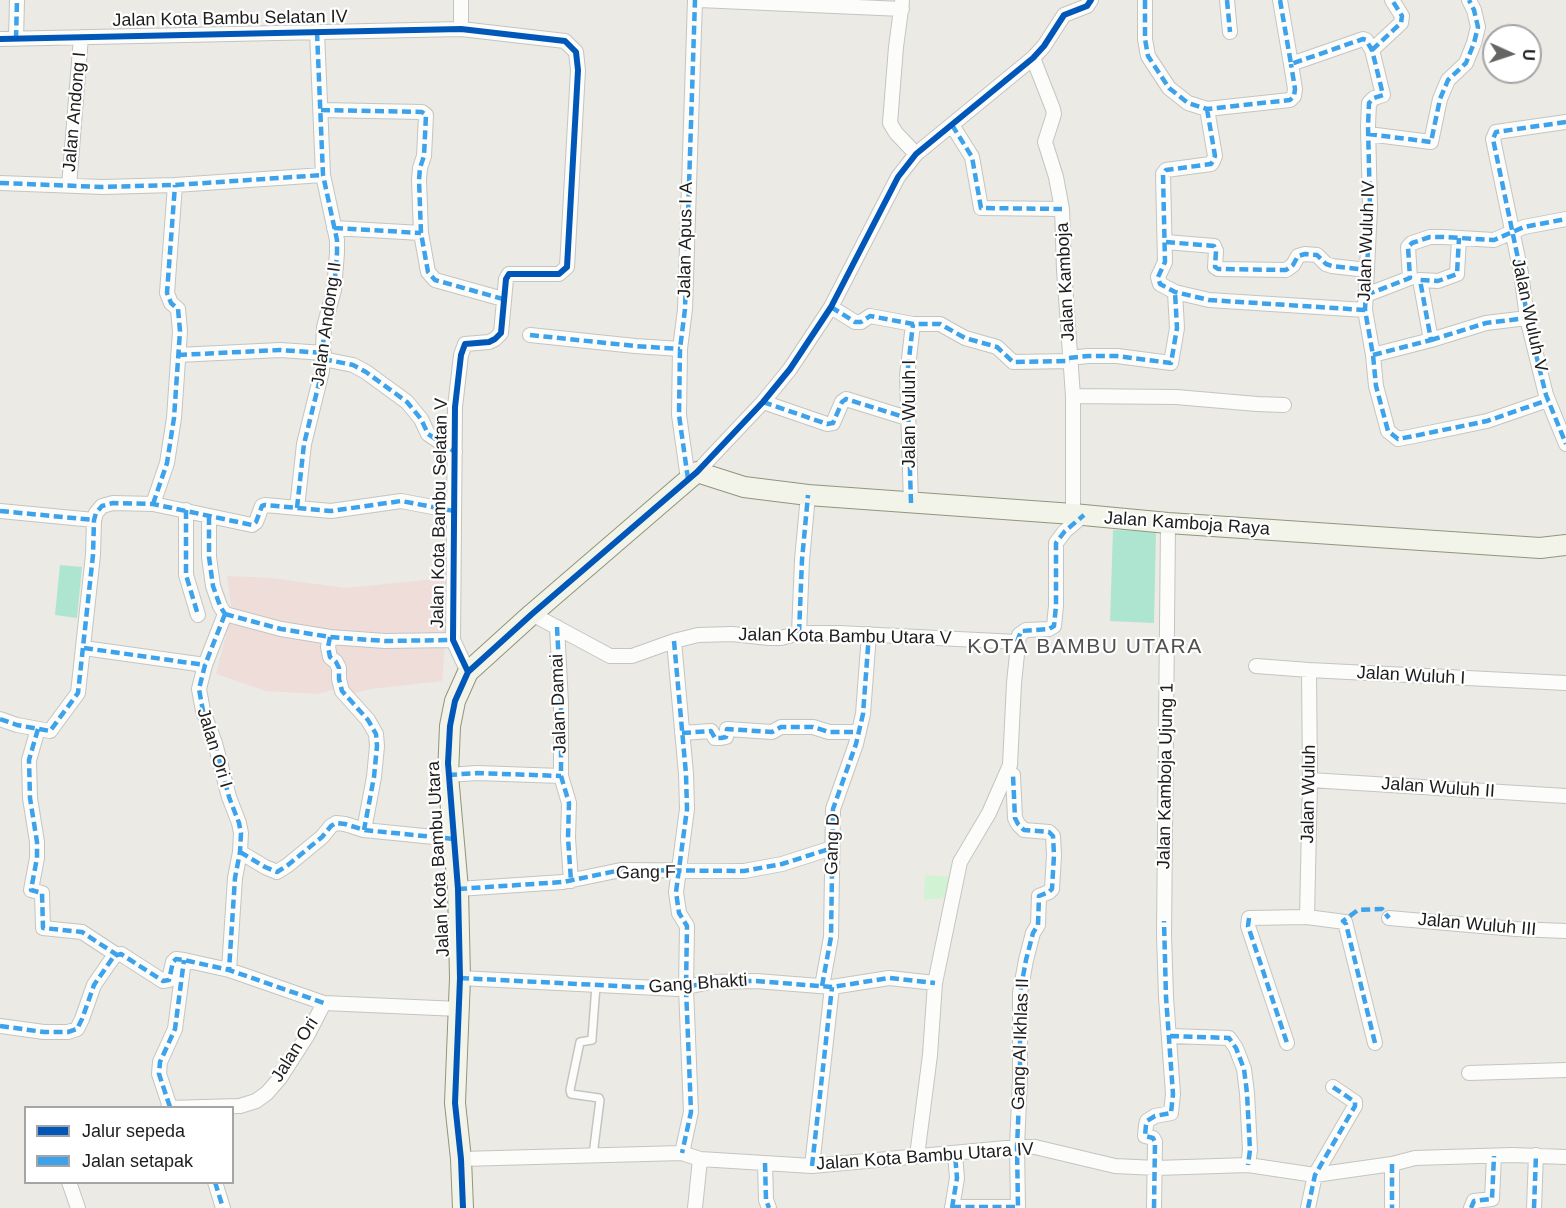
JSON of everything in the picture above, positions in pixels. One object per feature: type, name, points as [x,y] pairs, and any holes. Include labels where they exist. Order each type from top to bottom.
[{"type":"street","points":[[16,39],[17,0]]},
{"type":"street","points":[[461,0],[461,29]]},
{"type":"street","points":[[697,0],[902,4],[890,123],[896,133],[916,154]]},
{"type":"street","name":"Jalan Apus I A","points":[[693,476],[679,415],[680,349],[685,309],[697,0]]},
{"type":"street","points":[[693,476],[763,402],[790,369],[831,307],[898,177],[916,154],[1034,58],[1064,15],[1087,6],[1091,0]]},
{"type":"street","points":[[1145,0],[1145,39],[1150,61],[1169,88],[1188,103],[1207,109],[1290,100],[1294,96],[1295,89],[1280,0]]},
{"type":"street","points":[[1227,0],[1230,32]]},
{"type":"street","points":[[1291,64],[1359,40],[1366,40],[1372,50],[1401,23],[1402,16],[1392,0]]},
{"type":"street","points":[[1368,134],[1431,141],[1440,99],[1448,80],[1466,63],[1474,43],[1478,27],[1469,0]]},
{"type":"street","name":"Jalan Kota Bambu Selatan IV","points":[[0,39],[461,29]]},
{"type":"street","name":"Jalan Kota Bambu Selatan V","points":[[461,29],[565,41],[576,52],[578,81],[567,267],[559,274],[508,274],[503,299],[501,333],[489,342],[465,344],[460,355],[455,407],[453,640],[468,672]]},
{"type":"street","name":"Jalan Andong II","points":[[297,508],[304,444],[319,387],[324,327],[334,290],[337,240],[323,176],[317,32]]},
{"type":"street","name":"Jalan Andong I","points":[[69,186],[81,37]]},
{"type":"street","name":"Jalan Wuluh IV","points":[[1372,50],[1378,97],[1369,103],[1370,208],[1365,302],[1376,386],[1388,430],[1398,439],[1486,421],[1548,400]]},
{"type":"street","name":"Jalan Kamboja","points":[[1034,58],[1054,114],[1045,142],[1056,177],[1062,209],[1078,515]]},
{"type":"street","points":[[1207,109],[1215,156],[1213,162],[1166,170],[1163,174],[1166,262],[1158,281],[1175,292],[1209,300],[1365,302],[1415,279],[1438,281],[1457,274],[1459,238]]},
{"type":"street","points":[[321,110],[422,112],[426,115],[424,156],[420,168],[421,234],[428,272],[435,280],[503,299]]},
{"type":"street","name":"Jalan Wuluh V","points":[[1566,122],[1496,132],[1493,139],[1521,273],[1527,318],[1548,400],[1566,444]]},
{"type":"street","points":[[952,125],[972,157],[981,208],[1062,209]]},
{"type":"street","points":[[0,183],[69,186],[175,185],[323,176]]},
{"type":"street","points":[[153,504],[166,463],[174,418],[180,318],[178,309],[171,303],[167,293],[175,185]]},
{"type":"street","points":[[1431,340],[1415,279],[1409,244],[1430,237],[1494,240],[1513,231],[1566,219]]},
{"type":"street","points":[[334,228],[421,234]]},
{"type":"street","points":[[1166,243],[1214,246],[1215,267],[1218,269],[1286,270],[1293,265],[1298,256],[1305,254],[1317,255],[1326,264],[1332,266],[1367,270]]},
{"type":"street","points":[[831,307],[855,322],[861,322],[870,316],[913,324],[940,324],[965,338],[997,347],[1013,362],[1117,356],[1171,363],[1177,328],[1175,292]]},
{"type":"street","points":[[1373,355],[1486,323],[1527,318]]},
{"type":"street","name":"Jalan Wuluh I","points":[[911,503],[907,376],[913,324]]},
{"type":"street","points":[[530,335],[680,349]]},
{"type":"street","points":[[178,355],[280,350],[323,356],[353,365],[407,402],[421,419],[428,434],[455,452]]},
{"type":"street","points":[[1073,396],[1176,397],[1284,405]]},
{"type":"street","points":[[763,402],[827,424],[833,423],[842,402],[846,399],[907,418]]},
{"type":"street","name":"Jalan Kamboja Raya","points":[[693,476],[744,487],[808,495],[1168,523],[1540,548],[1566,545]]},
{"type":"street","name":"Jalan Kota Bambu Utara","points":[[463,1208],[455,1103],[460,978],[458,889],[448,775],[450,726],[455,700],[468,672],[693,476]]},
{"type":"street","points":[[799,633],[808,495]]},
{"type":"street","points":[[0,719],[38,729],[52,730],[77,695],[84,648],[94,520],[99,508],[107,504],[153,504],[252,525],[256,522],[262,506],[340,511],[401,501],[454,511]]},
{"type":"street","points":[[186,510],[186,575],[198,615]]},
{"type":"street","points":[[0,511],[94,520]]},
{"type":"street","points":[[917,1156],[930,1055],[935,983],[960,862],[989,813],[1010,765],[1017,642],[1021,631],[1049,629],[1054,626],[1056,543],[1078,515]]},
{"type":"street","points":[[209,516],[209,557],[212,576],[220,606],[225,614],[281,629],[330,637],[385,641],[453,640]]},
{"type":"street","name":"Jalan Kamboja Ujung 1","points":[[1156,1168],[1155,1142],[1153,1138],[1145,1136],[1146,1125],[1147,1121],[1155,1116],[1170,1113],[1173,1094],[1166,997],[1164,921],[1168,523]]},
{"type":"street","name":"Jalan Ori I","points":[[225,614],[205,665],[199,689],[229,797],[239,823],[240,852],[235,878],[228,970]]},
{"type":"street","name":"Jalan Kota Bambu Utara V","points":[[532,614],[610,656],[632,656],[674,640],[698,635],[732,634],[781,638],[799,633],[869,634],[1017,642]]},
{"type":"street","name":"Jalan Damai","points":[[448,775],[477,773],[561,776],[561,703],[557,627]]},
{"type":"street","name":"Gang D","points":[[812,1166],[831,937],[832,822],[835,800],[859,732],[866,700],[869,634]]},
{"type":"street","points":[[330,637],[328,647],[330,657],[339,668],[342,691],[368,720],[376,734],[374,777],[364,830]]},
{"type":"street","points":[[674,640],[687,809],[677,900],[680,913],[687,926],[686,988],[691,1112],[682,1153]]},
{"type":"street","points":[[84,648],[205,665]]},
{"type":"street","name":"Jalan Wuluh I","points":[[1256,666],[1566,682]]},
{"type":"street","name":"Jalan Wuluh","points":[[1307,917],[1310,780],[1309,670]]},
{"type":"street","points":[[682,733],[711,731],[715,738],[721,738],[726,737],[727,729],[772,732],[782,727],[813,727],[829,732],[859,732]]},
{"type":"street","points":[[38,729],[29,760],[30,798],[37,842],[37,858],[31,890],[42,893],[43,928],[82,932],[163,981],[169,980],[173,962],[176,959],[184,960],[228,970],[324,1003]]},
{"type":"street","name":"Gang Al Ikhlas II","points":[[952,1208],[1018,1208],[1017,1147],[1022,980],[1038,925],[1040,896],[1052,889],[1054,855],[1053,836],[1049,832],[1024,830],[1018,824],[1015,818],[1013,775]]},
{"type":"street","points":[[561,776],[569,803],[568,838],[571,881]]},
{"type":"street","name":"Jalan Wuluh II","points":[[1310,780],[1566,796]]},
{"type":"street","points":[[240,852],[277,872],[322,837],[336,823],[364,830],[454,840]]},
{"type":"street","name":"Gang F","points":[[458,889],[571,881],[621,870],[722,873],[769,868],[832,848]]},
{"type":"street","points":[[1287,1043],[1248,926],[1249,918],[1307,917],[1342,921],[1346,924],[1375,1043]]},
{"type":"street","name":"Jalan Wuluh III","points":[[1389,918],[1566,931]]},
{"type":"street","points":[[0,1026],[44,1032],[68,1032],[77,1029],[94,985],[117,955]]},
{"type":"street","points":[[169,1106],[159,1074],[165,1049],[174,1036],[184,960]]},
{"type":"street","name":"Gang Bhakti","points":[[460,978],[596,986],[686,988],[710,981],[827,986],[889,978],[935,983]]},
{"type":"street","name":"Jalan Ori","points":[[234,1106],[256,1101],[267,1093],[280,1078],[307,1036],[324,1003],[459,1009]]},
{"type":"street","points":[[1170,1036],[1229,1038],[1236,1048],[1244,1069],[1246,1085],[1250,1150],[1248,1165]]},
{"type":"street","points":[[1469,1073],[1566,1070]]},
{"type":"street","points":[[1308,1208],[1315,1175],[1355,1106],[1354,1102],[1333,1087]]},
{"type":"street","name":"Jalan Kota Bambu Utara IV","points":[[461,1159],[682,1153],[700,1160],[812,1166],[1035,1147],[1115,1166],[1156,1168],[1248,1165],[1315,1175],[1392,1164],[1415,1158],[1536,1155],[1566,1157]]},
{"type":"street","points":[[952,1208],[957,1178],[955,1154]]},
{"type":"street","points":[[1534,1208],[1536,1155]]},
{"type":"street","points":[[1471,1208],[1474,1201],[1492,1198],[1494,1156]]},
{"type":"street","points":[[695,1208],[700,1160]]},
{"type":"street","points":[[765,1163],[766,1200],[769,1208]]},
{"type":"street","points":[[1392,1164],[1392,1208]]},
{"type":"street","points":[[1154,1208],[1156,1168]]},
{"type":"street","points":[[70,1184],[78,1208]]},
{"type":"street","points":[[216,1184],[223,1208]]},
{"type":"lane","points":[[593,1155],[600,1100],[572,1095],[570,1090],[580,1042],[592,1038],[596,986]]},
{"type":"shaded area","points":[[227,576],[271,578],[346,588],[444,578],[445,644],[442,681],[371,689],[347,695],[342,687],[318,694],[266,691],[216,674],[232,612]]},
{"type":"green space","points":[[1113,530],[1156,531],[1154,623],[1110,621]]},
{"type":"green space","points":[[60,565],[82,567],[77,618],[55,615]]},
{"type":"green space","points":[[925,875],[951,877],[948,897],[924,900]]},
{"type":"marked path","points":[[16,39],[17,0]]},
{"type":"marked path","points":[[688,479],[679,415],[680,349],[685,309],[695,0]]},
{"type":"marked path","points":[[1145,0],[1145,39],[1148,56],[1169,88],[1188,103],[1207,109],[1290,100],[1294,96],[1295,89],[1291,64]]},
{"type":"marked path","points":[[1227,0],[1230,32]]},
{"type":"marked path","points":[[1280,0],[1291,64],[1363,39],[1372,50],[1383,95],[1374,98],[1369,103],[1370,208],[1365,310],[1376,386],[1388,431],[1398,439],[1414,436],[1487,421],[1548,400]]},
{"type":"marked path","points":[[1372,50],[1401,23],[1402,16],[1392,0]]},
{"type":"marked path","points":[[1368,134],[1431,142],[1440,99],[1448,80],[1466,63],[1474,43],[1478,27],[1469,0]]},
{"type":"marked path","points":[[297,508],[304,444],[322,371],[324,327],[334,290],[337,253],[337,240],[323,175],[317,32]]},
{"type":"marked path","points":[[1207,109],[1215,156],[1211,164],[1166,170],[1163,174],[1165,262],[1158,277],[1160,284],[1175,292],[1209,300],[1365,310]]},
{"type":"marked path","points":[[321,110],[422,112],[426,115],[424,156],[419,180],[421,233],[428,272],[435,280],[503,299]]},
{"type":"marked path","points":[[1566,122],[1496,132],[1493,139],[1521,273],[1527,318],[1546,395],[1566,444]]},
{"type":"marked path","points":[[952,125],[972,157],[981,208],[1062,209]]},
{"type":"marked path","points":[[0,183],[103,187],[175,185],[323,175]]},
{"type":"marked path","points":[[153,504],[167,463],[174,418],[180,331],[178,309],[171,303],[167,293],[175,185]]},
{"type":"marked path","points":[[1366,295],[1410,278],[1408,247],[1412,243],[1430,237],[1494,240],[1524,227],[1566,219]]},
{"type":"marked path","points":[[334,228],[421,233]]},
{"type":"marked path","points":[[1373,355],[1431,340],[1420,280],[1438,281],[1457,274],[1459,238]]},
{"type":"marked path","points":[[1166,242],[1214,246],[1215,267],[1218,269],[1286,270],[1293,265],[1298,256],[1305,254],[1317,255],[1326,264],[1332,266],[1367,270]]},
{"type":"marked path","points":[[1069,358],[1117,356],[1171,363],[1177,328],[1175,292]]},
{"type":"marked path","points":[[831,307],[855,322],[861,322],[870,316],[913,324],[940,324],[965,338],[997,347],[1013,362],[1070,361]]},
{"type":"marked path","points":[[1431,340],[1486,323],[1527,318]]},
{"type":"marked path","points":[[911,503],[907,376],[913,324]]},
{"type":"marked path","points":[[530,335],[680,349]]},
{"type":"marked path","points":[[178,355],[280,350],[324,353]]},
{"type":"marked path","points":[[323,359],[353,365],[366,372],[407,402],[421,419],[428,434],[455,452]]},
{"type":"marked path","points":[[763,402],[827,424],[833,423],[842,402],[846,399],[907,418]]},
{"type":"marked path","points":[[799,633],[808,495]]},
{"type":"marked path","points":[[0,719],[17,725],[50,731],[78,693],[93,555],[94,520],[102,506],[113,503],[153,504],[252,525],[256,522],[262,506],[265,505],[331,511],[401,501],[454,511]]},
{"type":"marked path","points":[[186,510],[186,575],[198,615]]},
{"type":"marked path","points":[[0,511],[94,520]]},
{"type":"marked path","points":[[1017,642],[1021,631],[1049,629],[1054,626],[1056,543],[1065,531],[1084,515]]},
{"type":"marked path","points":[[209,516],[209,557],[213,586],[225,614]]},
{"type":"marked path","points":[[225,614],[205,665],[199,689],[203,711],[215,743],[241,833],[235,878],[229,970]]},
{"type":"marked path","points":[[225,614],[281,629],[330,637],[385,641],[453,640]]},
{"type":"marked path","points":[[557,627],[561,703],[561,776],[569,803],[568,838],[571,881]]},
{"type":"marked path","points":[[822,986],[831,937],[833,809],[856,744],[863,714],[869,634]]},
{"type":"marked path","points":[[330,637],[328,647],[330,657],[339,668],[342,691],[368,720],[376,734],[374,777],[364,830]]},
{"type":"marked path","points":[[674,641],[687,809],[676,892],[679,913],[687,926],[686,988],[691,1112],[682,1153]]},
{"type":"marked path","points":[[84,648],[205,665]]},
{"type":"marked path","points":[[682,733],[711,731],[715,738],[721,738],[726,737],[727,729],[772,732],[781,727],[813,727],[829,732],[859,732]]},
{"type":"marked path","points":[[38,729],[29,760],[30,798],[37,842],[37,858],[31,890],[42,893],[43,928],[82,932],[117,955]]},
{"type":"marked path","points":[[448,775],[477,773],[561,776]]},
{"type":"marked path","points":[[952,1207],[1018,1207],[1020,993],[1033,933],[1038,925],[1039,896],[1052,889],[1054,855],[1053,836],[1049,832],[1024,830],[1018,824],[1015,818],[1013,775]]},
{"type":"marked path","points":[[240,852],[277,872],[322,837],[336,823],[364,830],[454,839]]},
{"type":"marked path","points":[[458,889],[563,882],[621,870],[744,871],[782,864],[832,848]]},
{"type":"marked path","points":[[1375,1043],[1346,924],[1343,921],[1358,910],[1382,909],[1389,918]]},
{"type":"marked path","points":[[1249,918],[1248,926],[1287,1043]]},
{"type":"marked path","points":[[1154,1208],[1155,1142],[1153,1138],[1145,1136],[1146,1125],[1147,1121],[1155,1116],[1171,1113],[1173,1094],[1166,997],[1164,921]]},
{"type":"marked path","points":[[0,1026],[44,1032],[68,1032],[77,1029],[94,985],[114,956],[121,954],[163,981],[169,980],[173,962],[176,959],[184,960],[229,970],[324,1003]]},
{"type":"marked path","points":[[170,1106],[159,1074],[160,1062],[175,1029],[184,960]]},
{"type":"marked path","points":[[460,978],[677,989],[710,982],[756,981],[832,987],[889,978],[935,983]]},
{"type":"marked path","points":[[812,1166],[832,987]]},
{"type":"marked path","points":[[1170,1036],[1229,1038],[1236,1048],[1244,1069],[1247,1093],[1250,1150],[1248,1165]]},
{"type":"marked path","points":[[1308,1208],[1315,1175],[1355,1106],[1355,1102],[1333,1087]]},
{"type":"marked path","points":[[952,1208],[957,1178],[955,1154]]},
{"type":"marked path","points":[[1534,1208],[1536,1155]]},
{"type":"marked path","points":[[1471,1208],[1474,1201],[1492,1199],[1494,1156]]},
{"type":"marked path","points":[[765,1163],[766,1200],[769,1208]]},
{"type":"marked path","points":[[1392,1164],[1392,1208]]},
{"type":"marked path","points":[[216,1184],[223,1208]]},
{"type":"cycle path","points":[[463,1208],[455,1103],[460,978],[458,889],[448,763],[450,726],[455,701],[468,672],[697,472],[763,402],[790,369],[831,307],[898,177],[916,154],[1033,58],[1044,46],[1064,15],[1087,6],[1091,0]]},
{"type":"cycle path","points":[[0,39],[461,29],[565,41],[576,52],[578,70],[567,267],[559,274],[509,274],[506,279],[501,333],[489,342],[465,344],[461,355],[455,407],[453,640],[468,672]]},
{"type":"district","name":"KOTA BAMBU UTARA","points":[[1085,647]]}]
